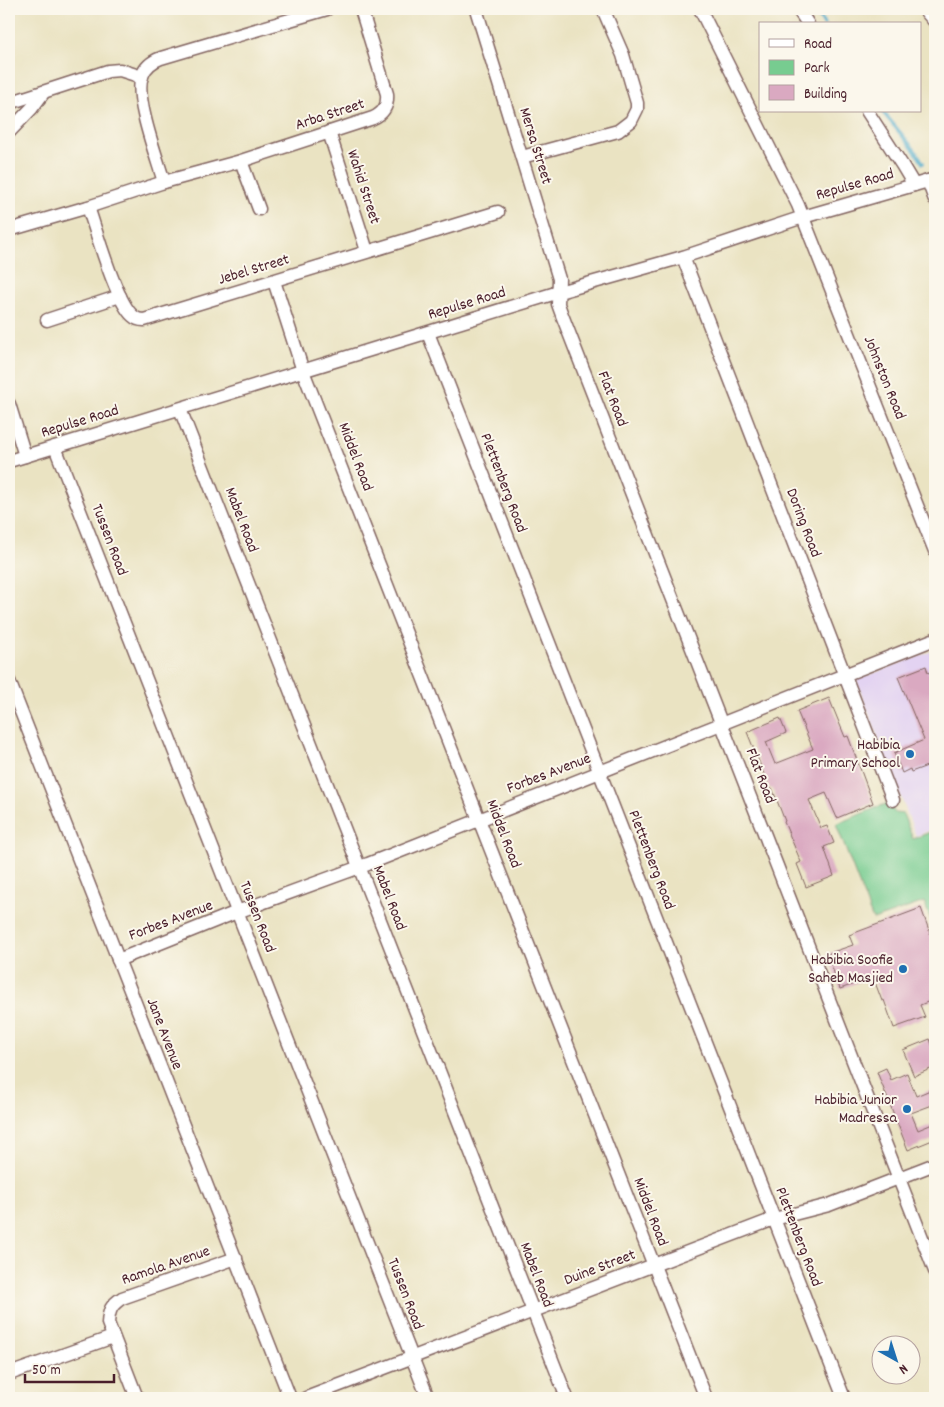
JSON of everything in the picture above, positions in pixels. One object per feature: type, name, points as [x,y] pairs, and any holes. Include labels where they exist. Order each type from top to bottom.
[{"type":"street","points":[[164,182],[141,101],[140,87],[142,77],[148,66],[161,58],[327,9]]},
{"type":"street","name":"Arba Street","points":[[9,230],[164,182],[241,161],[376,117],[387,104],[387,94],[361,9]]},
{"type":"street","name":"Mersa Street","points":[[476,9],[559,279],[559,292]]},
{"type":"street","points":[[522,157],[618,131],[632,121],[637,109],[637,103],[623,55],[603,9]]},
{"type":"street","name":"Johnston Road","points":[[700,9],[772,151],[803,217],[935,551]]},
{"type":"street","points":[[798,9],[807,22]]},
{"type":"street","points":[[924,9],[935,22]]},
{"type":"street","points":[[9,103],[115,70],[142,77]]},
{"type":"street","points":[[9,132],[32,108],[44,92]]},
{"type":"street","points":[[867,112],[914,185]]},
{"type":"street","name":"Wahid Street","points":[[329,132],[367,251]]},
{"type":"street","points":[[241,161],[259,210]]},
{"type":"street","points":[[932,180],[935,200]]},
{"type":"street","name":"Repulse Road","points":[[9,461],[559,292],[683,257],[803,217],[932,180]]},
{"type":"street","name":"Jebel Street","points":[[88,207],[120,296],[132,316],[144,320],[498,212]]},
{"type":"street","name":"Doring Road","points":[[683,257],[893,800]]},
{"type":"street","name":"Middel Road","points":[[274,281],[303,371],[706,1398]]},
{"type":"street","name":"Flat Road","points":[[559,292],[558,304],[562,315],[935,1271]]},
{"type":"street","points":[[48,320],[120,296]]},
{"type":"street","name":"Plettenberg Road","points":[[428,333],[844,1398]]},
{"type":"street","points":[[9,404],[25,456]]},
{"type":"street","name":"Mabel Road","points":[[180,409],[567,1398]]},
{"type":"street","name":"Tussen Road","points":[[55,447],[428,1398]]},
{"type":"street","name":"Forbes Avenue","points":[[118,960],[238,912],[359,867],[935,639]]},
{"type":"street","name":"Jane Avenue","points":[[9,681],[290,1398]]},
{"type":"street","name":"Duine Street","points":[[306,1398],[774,1219],[829,1206],[935,1164]]},
{"type":"street","name":"Ramola Avenue","points":[[137,1398],[108,1323],[109,1310],[122,1298],[236,1258]]},
{"type":"street","points":[[12,1374],[113,1337]]},
{"type":"shaded area","name":"Habibia Primary School","points":[[935,650],[935,828],[916,836],[856,680]]},
{"type":"green space","points":[[888,803],[895,813],[903,814],[913,839],[935,830],[935,930],[924,902],[873,920],[836,824]]},
{"type":"building","points":[[926,666],[928,673],[935,670],[935,763],[911,772],[910,769],[902,773],[894,753],[924,740],[898,677]]},
{"type":"building","points":[[829,698],[845,737],[848,736],[873,803],[837,818],[826,793],[809,800],[821,828],[827,826],[834,843],[824,847],[834,876],[806,887],[797,864],[801,862],[772,788],[770,789],[747,732],[780,718],[786,733],[766,742],[775,764],[813,749],[797,711]]},
{"type":"building","name":"Habibia Soofie Saheb Masjied","points":[[921,908],[935,947],[935,999],[920,1005],[925,1017],[894,1028],[873,977],[840,989],[827,954],[853,945],[849,935]]},
{"type":"building","points":[[930,1039],[935,1053],[935,1067],[914,1076],[903,1050]]},
{"type":"building","name":"Habibia Junior Madressa","points":[[886,1068],[891,1080],[907,1073],[916,1096],[935,1088],[935,1104],[911,1113],[918,1130],[935,1123],[935,1139],[908,1150],[877,1072]]},
{"type":"waterway","points":[[814,9],[823,22]]},
{"type":"waterway","points":[[883,112],[923,163]]},
{"type":"place","name":"Habibia Primary School","points":[[910,754]]},
{"type":"place","name":"Habibia Soofie Saheb Masjied","points":[[903,969]]},
{"type":"place","name":"Habibia Junior Madressa","points":[[907,1109]]}]
